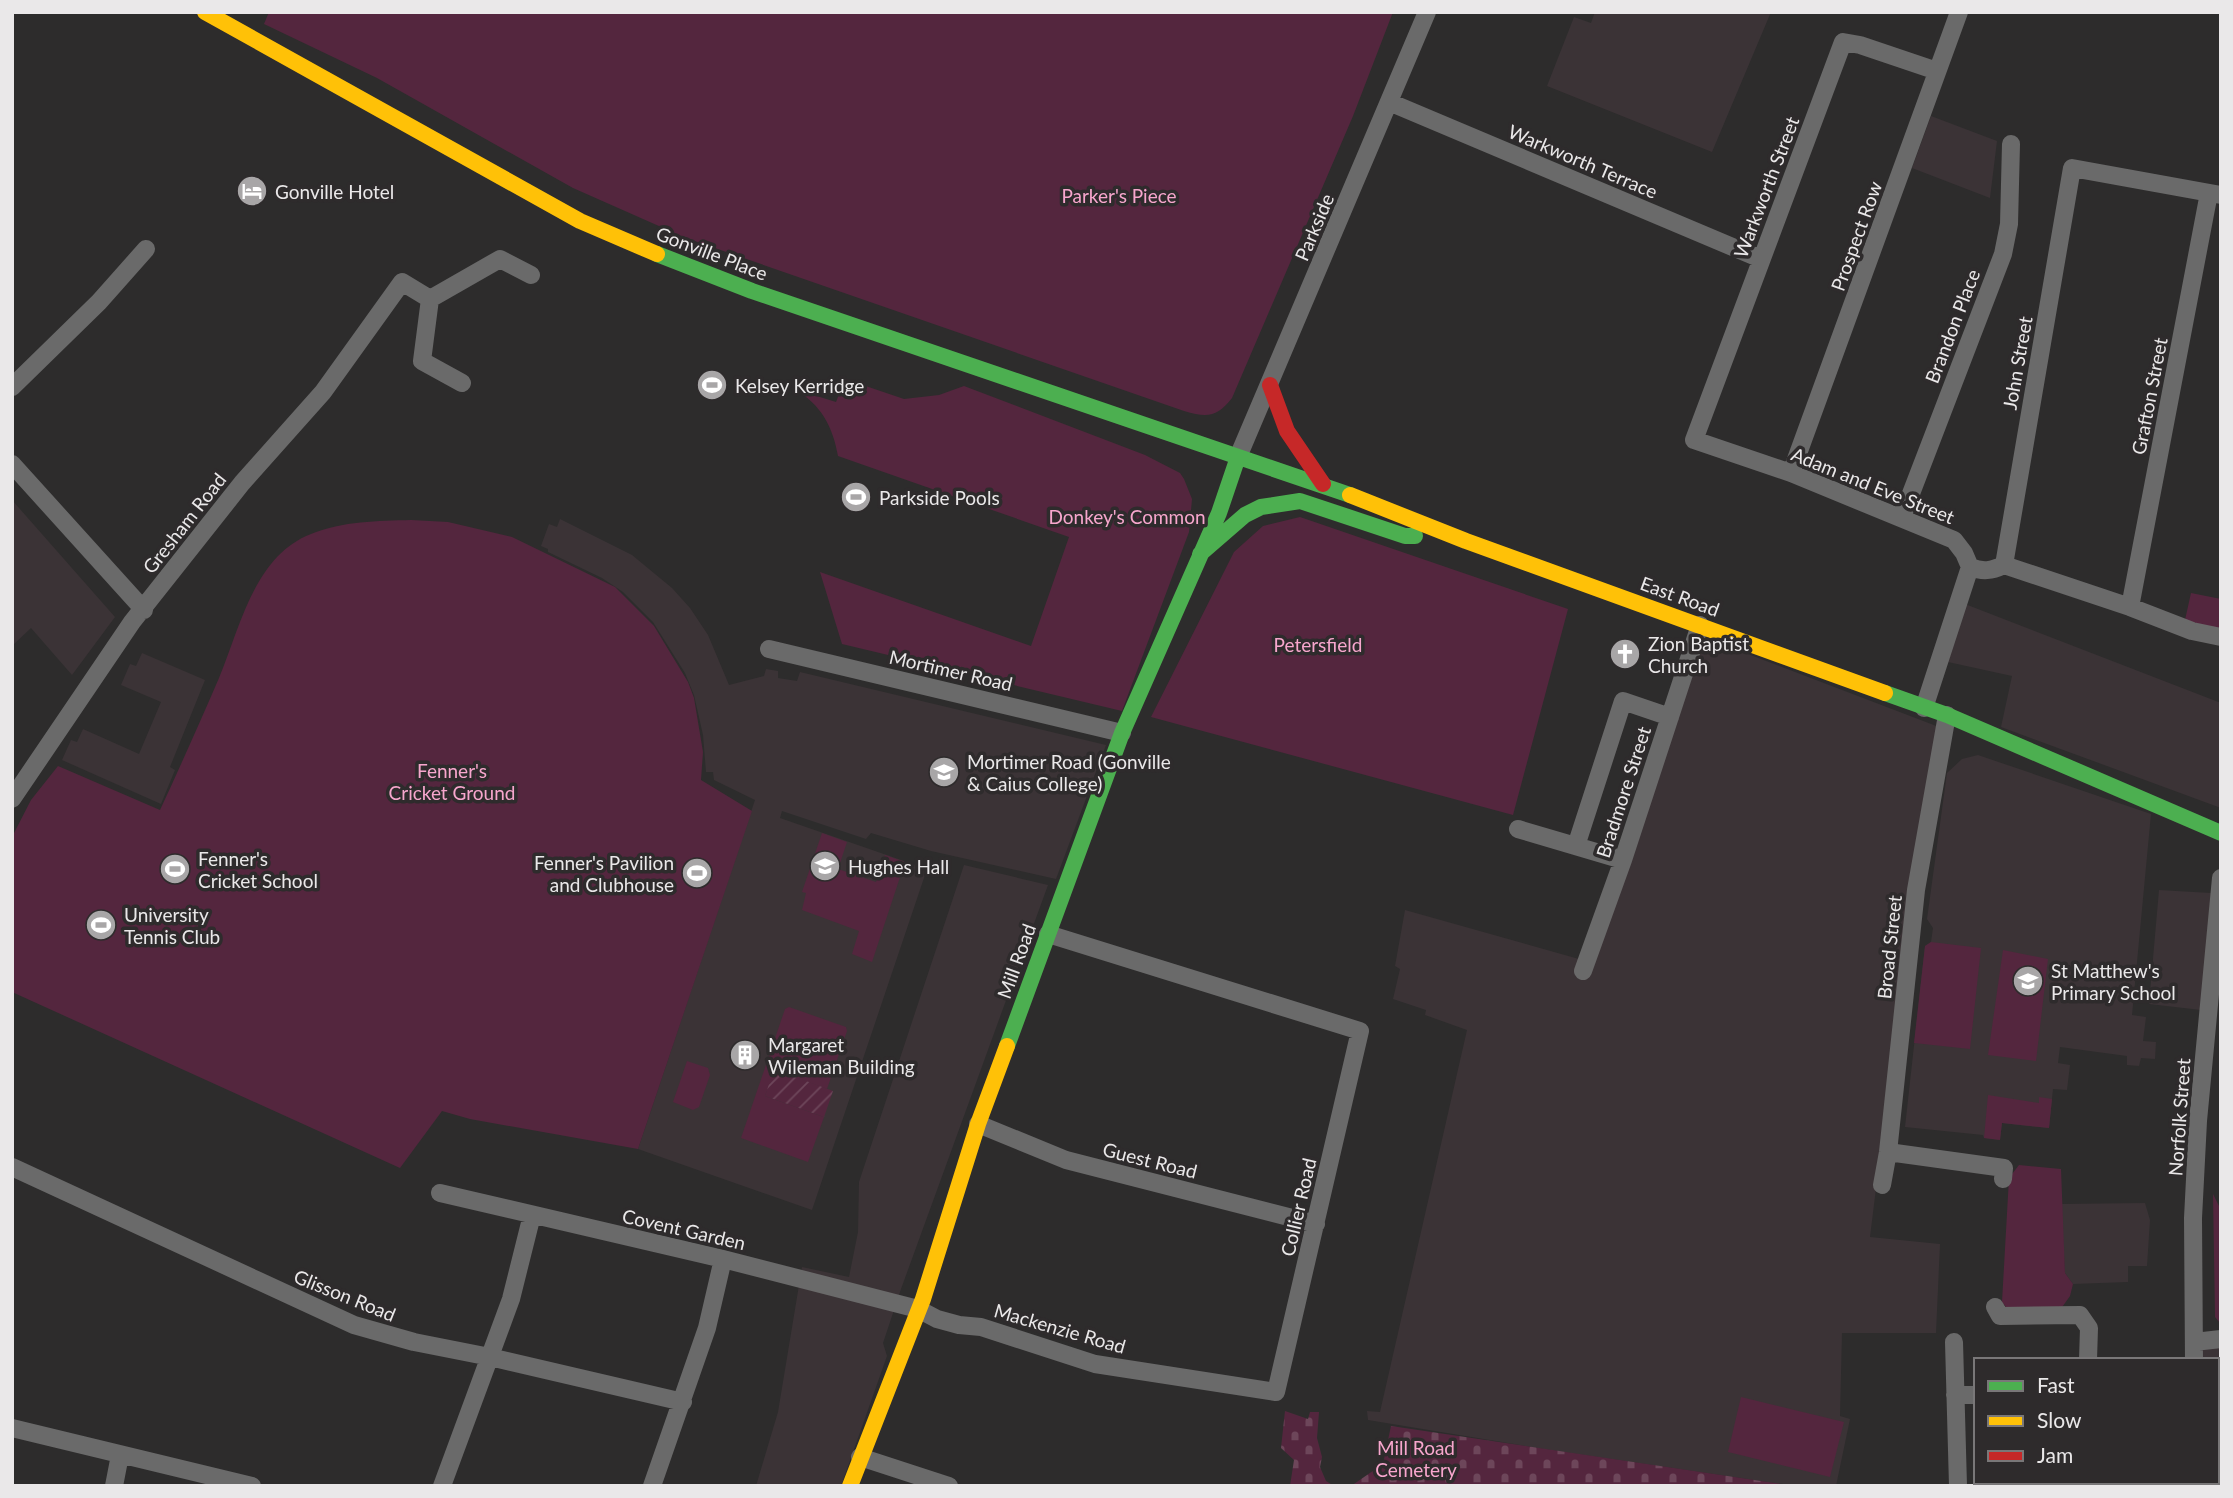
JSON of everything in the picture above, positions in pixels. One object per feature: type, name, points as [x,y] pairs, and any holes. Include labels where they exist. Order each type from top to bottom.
[{"type":"main road","name":"Gonville Place","points":[[205,12],[237,19],[557,208],[624,241],[752,291],[1238,457]]},
{"type":"main road","points":[[1270,385],[1287,431],[1324,484]]},
{"type":"main road","name":"East Road","points":[[1238,457],[1324,484],[1466,541],[1947,715],[2221,833]]},
{"type":"main road","name":"Mill Road","points":[[850,1486],[918,1309],[978,1124],[1122,733],[1219,513],[1238,457]]},
{"type":"main road","points":[[1200,554],[1245,515],[1261,507],[1300,501],[1405,536],[1466,541]]},
{"type":"street","name":"Parkside","points":[[1238,457],[1427,12]]},
{"type":"street","name":"Prospect Row","points":[[1791,473],[1959,12]]},
{"type":"street","name":"Warkworth Street","points":[[1694,440],[1843,42],[1860,45],[1937,71]]},
{"type":"street","name":"Warkworth Terrace","points":[[1389,102],[1761,259]]},
{"type":"street","name":"Brandon Place","points":[[1902,517],[2003,254],[2009,224],[2011,144]]},
{"type":"street","name":"John Street","points":[[2004,565],[2072,168],[2215,194]]},
{"type":"street","name":"Grafton Street","points":[[2130,607],[2215,194]]},
{"type":"street","points":[[12,387],[100,302],[146,249]]},
{"type":"street","points":[[462,383],[422,361],[430,299],[500,258],[531,275]]},
{"type":"street","name":"Gresham Road","points":[[12,799],[31,768],[144,610],[242,482],[323,393],[401,282],[430,299]]},
{"type":"street","name":"Adam and Eve Street","points":[[1694,440],[1791,473],[1954,540],[1970,567]]},
{"type":"street","points":[[12,464],[144,610]]},
{"type":"street","points":[[1924,708],[1970,567],[1990,571],[2004,565],[2130,607],[2192,631],[2221,637]]},
{"type":"street","name":"Bradmore Street","points":[[1583,971],[1623,860],[1700,625]]},
{"type":"street","name":"Mortimer Road","points":[[769,649],[1122,733]]},
{"type":"street","points":[[1576,846],[1622,701],[1670,717]]},
{"type":"street","name":"Broad Street","points":[[1882,1185],[1888,1152],[1916,890],[1947,715]]},
{"type":"street","points":[[1518,829],[1623,860]]},
{"type":"street","name":"Norfolk Street","points":[[2194,1351],[2193,1219],[2198,1121],[2219,885]]},
{"type":"street","name":"Collier Road","points":[[1048,934],[1360,1031],[1276,1392]]},
{"type":"street","name":"Guest Road","points":[[978,1124],[1066,1160],[1316,1224]]},
{"type":"street","points":[[1888,1152],[2004,1168],[2003,1179]]},
{"type":"street","name":"Glisson Road","points":[[12,1167],[354,1325],[414,1342],[683,1402]]},
{"type":"street","name":"Covent Garden","points":[[440,1193],[723,1259],[918,1309]]},
{"type":"street","points":[[442,1486],[514,1288],[532,1215]]},
{"type":"street","points":[[652,1486],[707,1328],[723,1259]]},
{"type":"street","points":[[1995,1307],[2000,1316],[2080,1315],[2089,1328],[2088,1358]]},
{"type":"street","name":"Mackenzie Road","points":[[918,1309],[937,1319],[981,1327],[1096,1364],[1276,1392]]},
{"type":"street","points":[[2194,1351],[2221,1339]]},
{"type":"street","points":[[1954,1342],[1958,1486]]},
{"type":"street","points":[[1955,1395],[1974,1395]]},
{"type":"street","points":[[12,1428],[252,1486]]},
{"type":"street","points":[[114,1486],[120,1455]]},
{"type":"street","points":[[860,1457],[949,1486]]},
{"type":"shaded area","points":[[1595,12],[1771,12],[1712,152],[1547,86],[1574,17],[1591,23]]},
{"type":"shaded area","points":[[1931,116],[1997,141],[1990,198],[1912,168]]},
{"type":"shaded area","points":[[12,500],[115,617],[72,675],[31,628],[12,646]]},
{"type":"shaded area","name":"Hughes Hall","points":[[560,519],[632,555],[672,588],[690,608],[708,635],[729,685],[764,676],[766,669],[778,671],[778,678],[797,681],[800,672],[1106,745],[1056,879],[931,851],[871,833],[866,839],[782,811],[780,818],[927,869],[812,1210],[638,1149],[755,800],[714,780],[713,772],[706,772],[703,735],[694,695],[685,673],[653,622],[623,592],[541,546],[549,524],[557,527]]},
{"type":"shaded area","points":[[1965,604],[2221,703],[2221,808],[2001,727],[2012,676],[1948,662]]},
{"type":"shaded area","points":[[1703,637],[1939,727],[1915,874],[1870,1237],[1940,1244],[1936,1333],[1842,1333],[1840,1416],[1850,1419],[1836,1486],[1796,1486],[1368,1420],[1367,1411],[1380,1412],[1467,1030],[1425,1015],[1426,1010],[1393,999],[1400,969],[1395,966],[1405,910],[1593,963]]},
{"type":"shaded area","points":[[142,653],[205,680],[170,767],[175,770],[161,804],[62,760],[71,740],[77,742],[83,729],[139,754],[161,702],[121,685],[130,664],[136,666]]},
{"type":"shaded area","name":"St Matthew's Primary School","points":[[1978,755],[2151,814],[2132,1015],[2146,1017],[2143,1041],[2156,1042],[2155,1059],[2141,1058],[2139,1066],[2127,1065],[2127,1056],[2060,1047],[2058,1063],[2070,1065],[2067,1090],[2053,1089],[2049,1128],[2002,1123],[2000,1140],[1984,1138],[1983,1135],[1905,1127],[1925,946],[1931,942],[1933,928],[1927,919],[1947,773],[1962,759]]},
{"type":"shaded area","points":[[964,865],[1048,885],[901,1289],[883,1343],[887,1356],[841,1486],[756,1486],[778,1412],[802,1267],[849,1277],[858,1232],[859,1182]]},
{"type":"shaded area","points":[[2159,890],[2211,893],[2201,1010],[2149,1004]]},
{"type":"shaded area","points":[[2145,1203],[2150,1220],[2147,1266],[2128,1266],[2128,1282],[2073,1284],[2065,1273],[2061,1204]]},
{"type":"shaded area","points":[[2221,1344],[2221,1486],[2203,1486],[2219,1484],[2219,1358],[2199,1358],[2199,1347]]},
{"type":"green space","name":"Parker's Piece","points":[[269,12],[1393,12],[1353,116],[1232,398],[1217,412],[1200,415],[686,238],[573,188],[377,78],[264,24]]},
{"type":"green space","name":"Donkey's Common","points":[[845,379],[904,399],[939,395],[964,386],[1145,455],[1180,473],[1192,499],[1189,532],[1122,711],[842,644],[820,572],[1031,646],[1069,537],[838,456],[833,435],[824,417],[812,402],[794,389],[836,402]]},
{"type":"green space","name":"Petersfield","points":[[1300,517],[1568,609],[1513,815],[1151,717],[1234,552],[1263,526]]},
{"type":"green space","name":"Fenner's Cricket Ground","points":[[411,520],[448,522],[512,537],[615,587],[654,626],[688,682],[694,698],[703,752],[701,780],[752,811],[638,1149],[470,1119],[442,1111],[400,1168],[12,992],[12,837],[31,800],[58,766],[160,810],[219,678],[242,616],[262,576],[276,559],[292,544],[335,526]]},
{"type":"green space","points":[[2191,593],[2221,599],[2221,630],[2185,620]]},
{"type":"green space","points":[[822,833],[847,842],[838,869],[876,882],[885,855],[905,862],[872,962],[852,954],[859,931],[802,910],[806,893],[802,892]]},
{"type":"green space","points":[[1931,942],[1981,948],[1970,1049],[1914,1043],[1925,946]]},
{"type":"green space","points":[[2003,950],[2048,959],[2036,1061],[1988,1055]]},
{"type":"green space","points":[[789,1007],[846,1027],[847,1031],[827,1089],[775,1070],[765,1096],[824,1117],[808,1162],[741,1138],[785,1009]]},
{"type":"green space","points":[[687,1061],[708,1068],[710,1075],[699,1107],[693,1110],[673,1102]]},
{"type":"green space","points":[[774,1069],[833,1091],[824,1117],[765,1096]]},
{"type":"green space","points":[[1988,1095],[2039,1103],[2039,1097],[2052,1099],[2049,1128],[2002,1123],[2000,1140],[1984,1138]]},
{"type":"green space","points":[[2019,1165],[2061,1169],[2065,1273],[2073,1284],[2070,1296],[2060,1310],[2009,1311],[2002,1302],[2009,1178]]},
{"type":"green space","points":[[2213,1194],[2221,1210],[2220,1323],[2215,1317]]},
{"type":"green space","points":[[1741,1397],[1844,1422],[1830,1477],[1728,1452]]},
{"type":"green space","name":"Mill Road Cemetery","points":[[1285,1411],[1308,1419],[1310,1412],[1319,1412],[1317,1438],[1322,1457],[1320,1467],[1326,1481],[1334,1486],[1290,1486],[1294,1460],[1281,1448]]},
{"type":"green space","name":"Mill Road Cemetery","points":[[1391,1426],[1795,1486],[1351,1486],[1383,1464]]},
{"type":"traffic: fast","points":[[657,254],[752,291],[1350,495]]},
{"type":"traffic: fast","points":[[1007,1046],[1122,733],[1219,513],[1238,457]]},
{"type":"traffic: fast","points":[[1200,554],[1245,515],[1261,507],[1300,501],[1405,536],[1415,536]]},
{"type":"traffic: fast","points":[[1885,693],[1947,715],[2221,833]]},
{"type":"traffic: slow","points":[[205,12],[580,221],[657,254]]},
{"type":"traffic: slow","points":[[1350,495],[1466,541],[1885,693]]},
{"type":"traffic: slow","points":[[850,1486],[923,1299],[978,1124],[1007,1046]]},
{"type":"traffic: jam","points":[[1270,385],[1287,431],[1323,484]]},
{"type":"place","name":"Gonville Hotel","points":[[252,191]]},
{"type":"place","name":"Kelsey Kerridge","points":[[712,385]]},
{"type":"place","name":"Parkside Pools","points":[[856,497]]},
{"type":"place","name":"Zion Baptist Church","points":[[1625,654]]},
{"type":"place","name":"Mortimer Road (Gonville & Caius College)","points":[[944,772]]},
{"type":"place","name":"Hughes Hall","points":[[825,866]]},
{"type":"place","name":"Fenner's Cricket School","points":[[175,869]]},
{"type":"place","name":"Fenner's Pavilion and Clubhouse","points":[[697,873]]},
{"type":"place","name":"University Tennis Club","points":[[101,925]]},
{"type":"place","name":"St Matthew's Primary School","points":[[2028,981]]},
{"type":"place","name":"Margaret Wileman Building","points":[[745,1055]]}]
